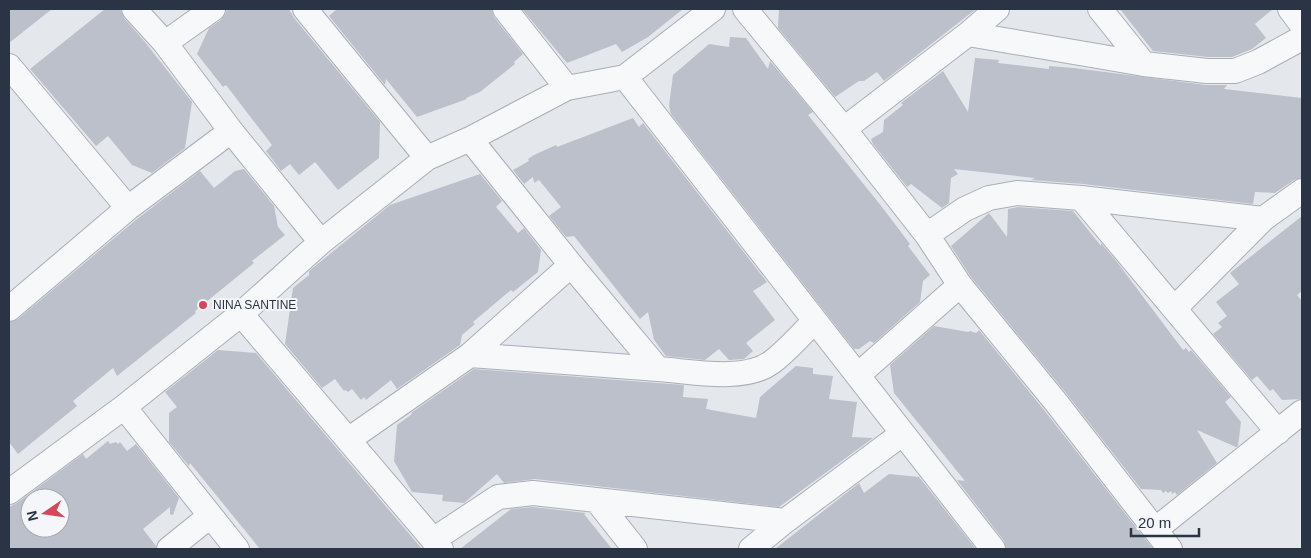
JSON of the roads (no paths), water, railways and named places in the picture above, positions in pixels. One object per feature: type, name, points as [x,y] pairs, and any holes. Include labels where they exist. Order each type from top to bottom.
[{"type":"street","points":[[134,9],[165,43],[231,131],[321,242]]},
{"type":"street","points":[[165,43],[214,9]]},
{"type":"street","points":[[305,9],[427,158]]},
{"type":"street","points":[[505,9],[567,88]]},
{"type":"street","points":[[9,492],[124,407],[241,314],[321,242],[427,158],[567,88],[625,77],[713,9]]},
{"type":"street","points":[[745,9],[844,129],[927,235],[960,285],[1055,401],[1170,549]]},
{"type":"street","points":[[844,129],[968,34],[997,9]]},
{"type":"street","points":[[1100,9],[1144,64]]},
{"type":"street","points":[[1290,9],[1302,25]]},
{"type":"street","points":[[968,34],[1144,64],[1207,71],[1235,71],[1258,62],[1302,38]]},
{"type":"street","points":[[9,66],[128,208]]},
{"type":"street","points":[[625,77],[814,322],[858,375],[993,549]]},
{"type":"street","points":[[9,309],[128,208],[231,131]]},
{"type":"street","points":[[470,138],[571,265],[658,369]]},
{"type":"street","points":[[1175,308],[1212,273],[1263,219],[1302,191]]},
{"type":"street","points":[[927,235],[965,209],[989,198],[1017,194],[1081,198],[1263,219]]},
{"type":"street","points":[[1081,198],[1278,432]]},
{"type":"street","points":[[348,440],[470,355],[571,265]]},
{"type":"street","points":[[858,375],[960,285]]},
{"type":"street","points":[[241,314],[437,545],[498,497],[533,493],[598,502],[784,521]]},
{"type":"street","points":[[470,355],[724,374],[750,372],[771,363],[814,322]]},
{"type":"street","points":[[124,407],[237,549]]},
{"type":"street","points":[[1156,529],[1302,412]]},
{"type":"street","points":[[751,549],[784,521],[902,434]]},
{"type":"street","points":[[598,502],[634,549]]},
{"type":"street","points":[[169,549],[210,516]]},
{"type":"place","name":"NINA SANTINE","points":[[203,305]]}]
